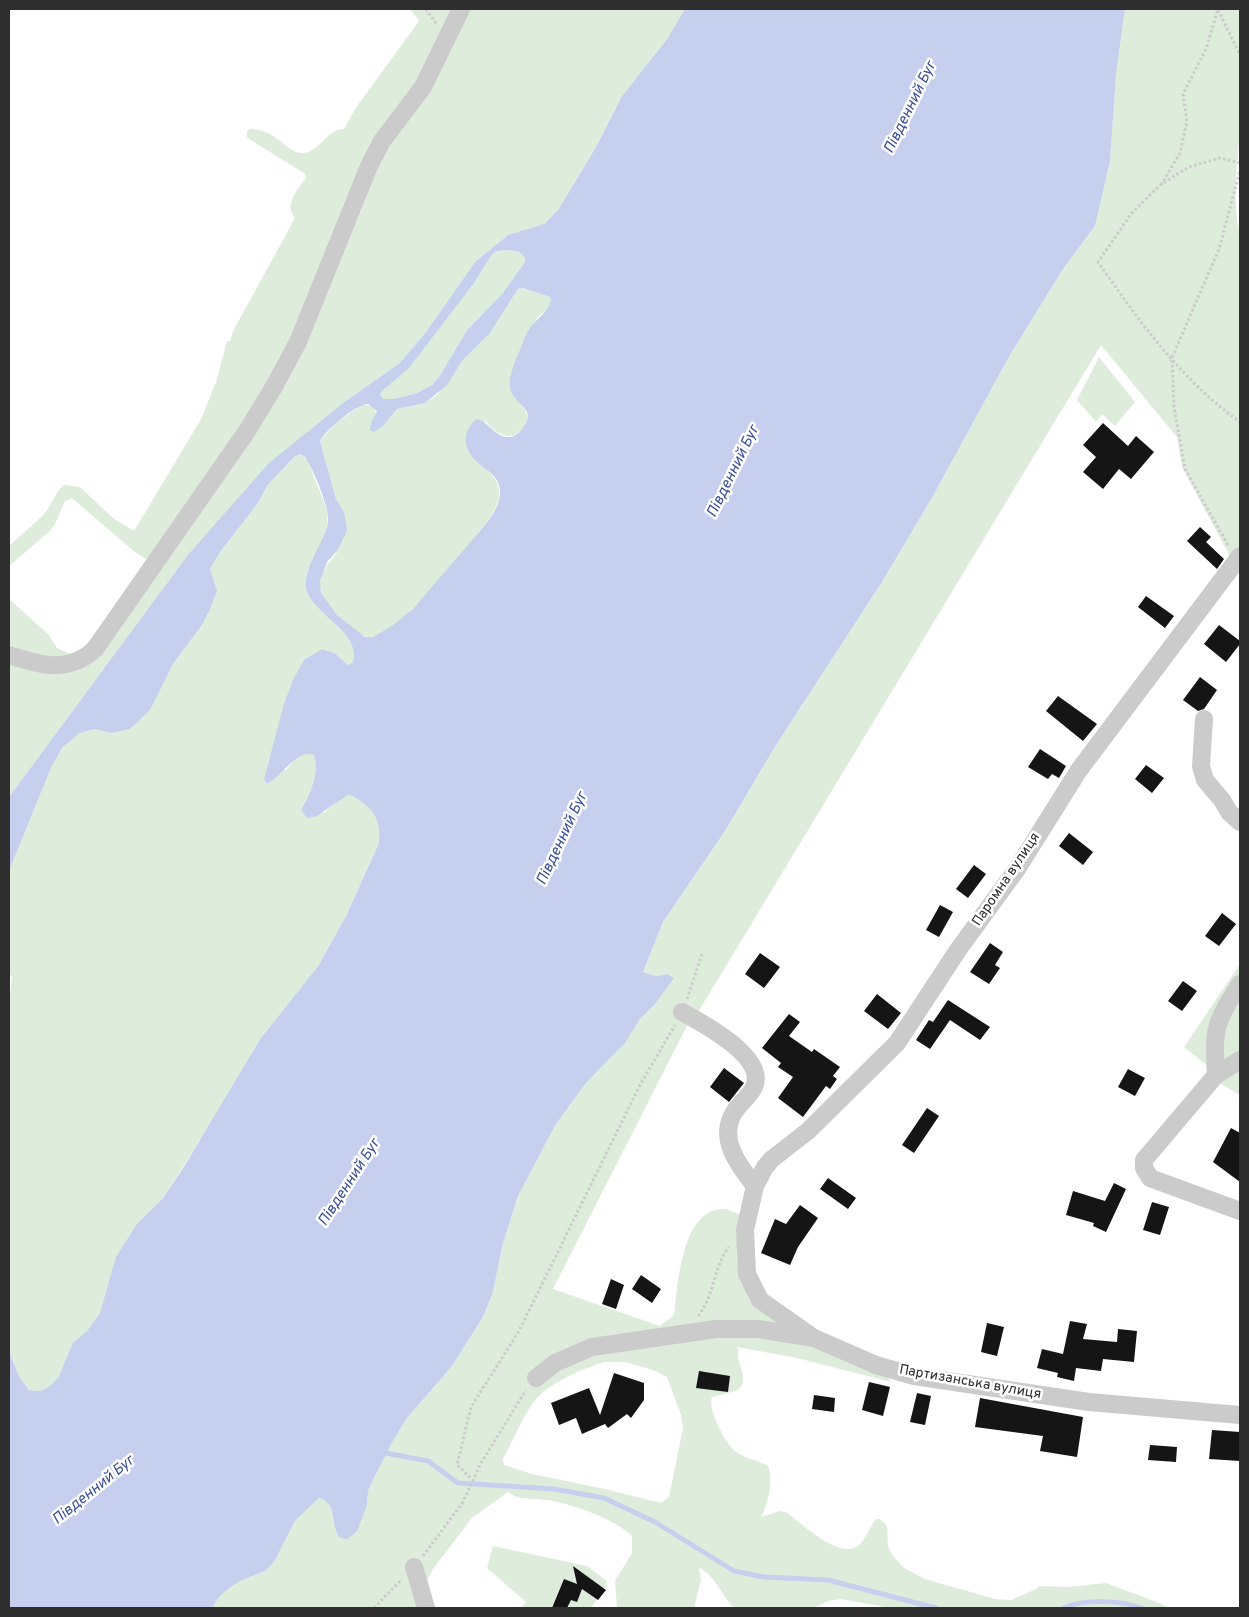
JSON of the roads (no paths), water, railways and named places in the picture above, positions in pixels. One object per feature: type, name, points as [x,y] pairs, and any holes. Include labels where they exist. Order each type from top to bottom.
[{"type":"street","points":[[9,655],[38,665],[50,666],[63,666],[81,660],[95,649],[146,577],[247,431],[275,386],[298,342],[369,166],[382,141],[423,87],[461,9]]},
{"type":"street","name":"Паромна вулиця","points":[[814,1338],[760,1300],[752,1288],[747,1274],[745,1230],[755,1186],[772,1159],[808,1131],[896,1043],[958,950],[1017,868],[1079,770],[1238,559]]},
{"type":"street","points":[[1204,719],[1201,766],[1205,780],[1222,800],[1228,812],[1240,822]]},
{"type":"street","points":[[1216,1075],[1215,1032],[1222,1013],[1240,984]]},
{"type":"street","points":[[682,1012],[709,1026],[740,1050],[754,1071],[754,1087],[728,1122],[728,1134],[735,1156],[755,1186]]},
{"type":"street","points":[[1240,1060],[1216,1075],[1144,1160],[1144,1168],[1150,1178],[1240,1211]]},
{"type":"street","name":"Партизанська вулиця","points":[[536,1378],[555,1363],[592,1347],[716,1330],[758,1329],[814,1338],[876,1364],[922,1377],[1089,1402],[1240,1415]]},
{"type":"street","points":[[414,1567],[426,1608]]},
{"type":"water","name":"Південний Буг","points":[[685,9],[1125,9],[1116,75],[1110,161],[1095,226],[1063,269],[1010,355],[933,496],[882,582],[776,745],[725,831],[663,922],[643,972],[656,976],[667,974],[674,978],[655,1004],[640,1019],[625,1043],[586,1083],[556,1124],[518,1196],[502,1247],[493,1292],[483,1317],[452,1366],[407,1418],[393,1441],[368,1491],[367,1505],[357,1531],[348,1539],[340,1538],[335,1527],[332,1510],[325,1501],[319,1498],[295,1521],[274,1562],[265,1571],[240,1581],[228,1589],[220,1596],[212,1608],[9,1608],[9,1351],[19,1376],[29,1390],[41,1391],[51,1385],[59,1376],[73,1343],[87,1331],[100,1313],[116,1257],[137,1224],[163,1198],[185,1165],[261,1038],[318,966],[346,916],[379,843],[378,826],[373,813],[363,803],[349,794],[315,817],[307,818],[301,810],[311,790],[315,776],[316,762],[314,755],[302,755],[267,784],[264,779],[284,704],[293,680],[304,660],[322,649],[336,654],[348,665],[353,662],[354,651],[350,642],[345,634],[313,603],[306,586],[306,577],[326,530],[328,516],[324,498],[305,457],[300,454],[294,457],[267,486],[258,503],[220,552],[210,569],[217,591],[210,609],[202,625],[173,664],[150,710],[130,729],[111,733],[94,729],[80,733],[62,748],[51,768],[9,871],[9,797],[187,556],[269,463],[347,400],[400,363],[426,332],[475,262],[508,235],[544,224],[558,210],[596,147],[622,96],[667,39]],"holes":[[[509,250],[519,252],[525,258],[525,262],[502,294],[467,330],[439,377],[432,385],[417,393],[394,399],[383,399],[380,394],[383,390],[409,368],[474,283],[491,256],[496,251]],[[523,288],[550,297],[551,301],[526,335],[510,377],[511,391],[527,412],[526,422],[517,434],[506,437],[498,434],[477,419],[469,428],[466,438],[470,454],[494,476],[499,484],[499,502],[491,517],[480,531],[413,609],[392,626],[373,637],[365,637],[337,615],[321,593],[320,581],[327,562],[338,550],[347,530],[344,512],[336,499],[320,441],[342,418],[363,405],[368,404],[377,411],[371,423],[370,430],[374,432],[383,426],[397,409],[425,403],[447,385],[462,361],[490,333],[518,289]]]},
{"type":"waterway","points":[[380,1452],[428,1461],[458,1483],[554,1489],[604,1498],[655,1522],[734,1571],[764,1577],[828,1580],[936,1608]]},
{"type":"waterway","points":[[1064,1608],[1092,1602],[1123,1603],[1141,1608]]}]
